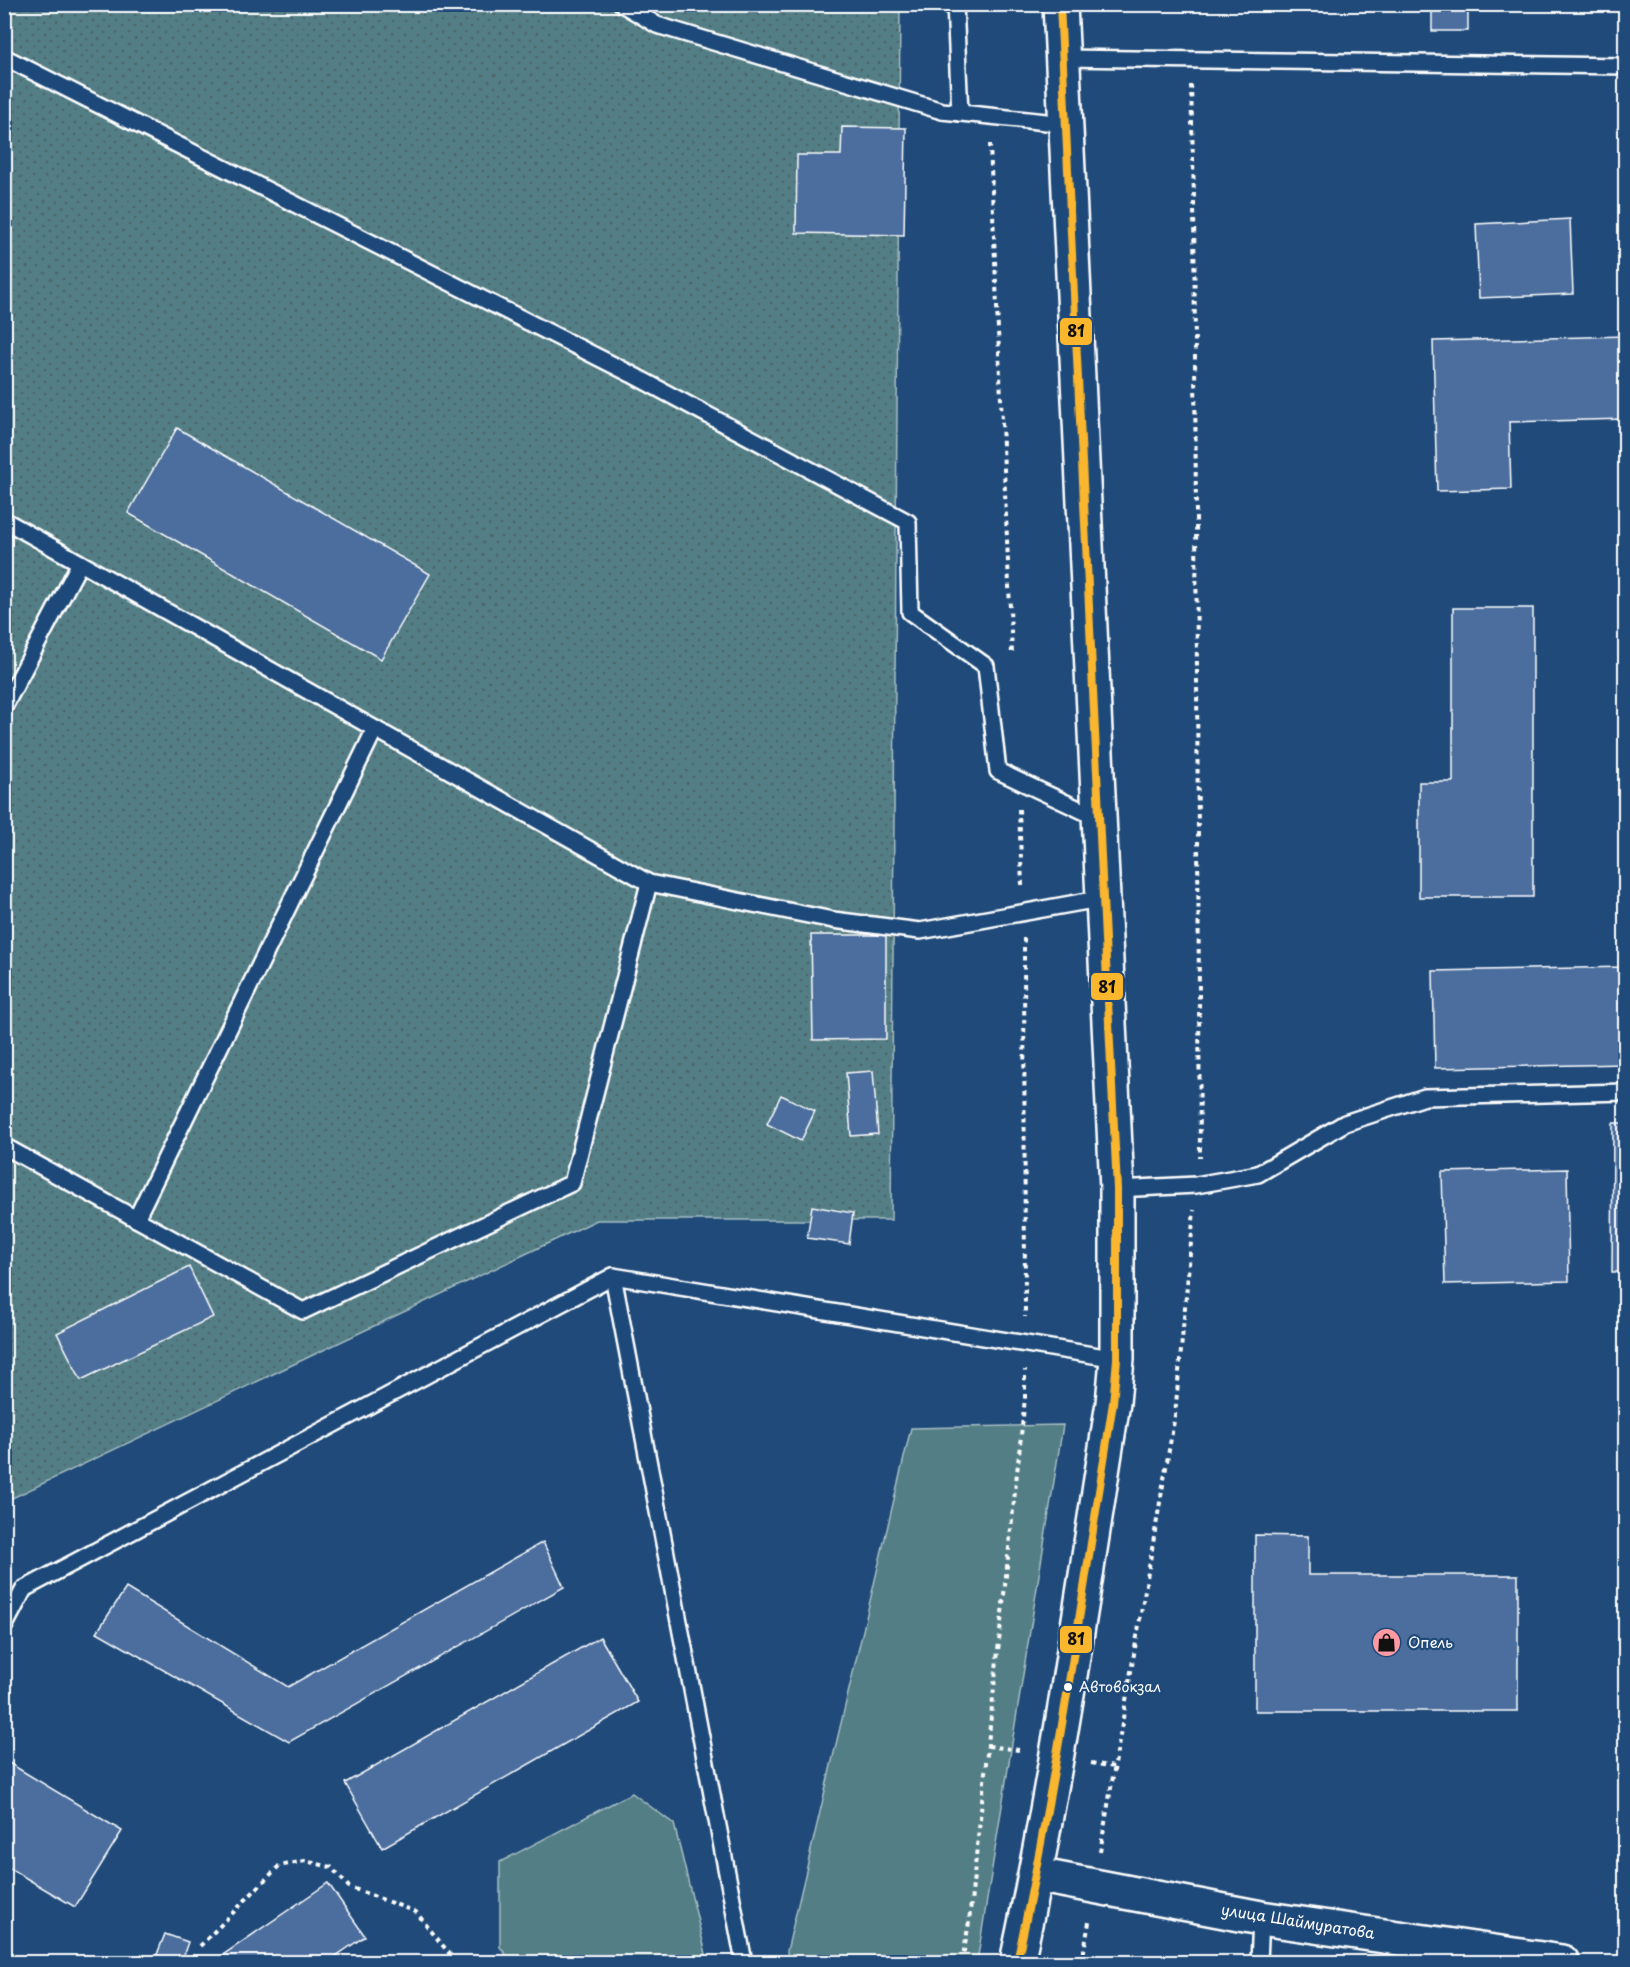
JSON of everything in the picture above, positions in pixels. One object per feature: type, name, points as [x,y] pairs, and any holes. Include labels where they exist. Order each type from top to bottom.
[{"type":"main road","points":[[1017,1962],[1036,1875],[1109,1427],[1117,1359],[1117,1189],[1060,4]]},
{"type":"main road","name":"улица Шаймуратова","points":[[1036,1875],[1261,1918],[1509,1959],[1562,1962]]},
{"type":"lane","points":[[622,4],[657,25],[942,111],[1065,124]]},
{"type":"lane","points":[[955,4],[960,113]]},
{"type":"lane","points":[[4,57],[631,374],[908,522],[910,612],[986,666],[998,771],[1100,819]]},
{"type":"lane","points":[[1062,58],[1626,66]]},
{"type":"lane","points":[[4,520],[650,883],[833,920],[920,931],[1104,898]]},
{"type":"lane","points":[[4,707],[80,563]]},
{"type":"lane","points":[[136,1219],[375,729]]},
{"type":"lane","points":[[4,1146],[303,1311],[572,1183],[650,883]]},
{"type":"lane","points":[[1117,1189],[1196,1185],[1258,1174],[1345,1123],[1425,1097],[1626,1092]]},
{"type":"lane","points":[[613,1276],[744,1962]]},
{"type":"lane","points":[[4,1627],[24,1589],[613,1276],[1117,1359]]},
{"type":"lane","points":[[1259,1962],[1261,1918]]},
{"type":"path","points":[[1082,1962],[1175,1415],[1200,1154],[1194,197],[1190,60]]},
{"type":"path","points":[[989,116],[1012,662]]},
{"type":"path","points":[[962,1962],[969,1922],[1025,1398],[1025,952],[1017,780]]},
{"type":"path","points":[[988,1746],[1019,1750]]},
{"type":"path","points":[[1087,1763],[1114,1767]]},
{"type":"path","points":[[200,1946],[279,1866],[305,1861],[331,1866],[350,1887],[416,1912],[456,1962]]},
{"type":"green space","points":[[5,5],[900,5],[891,1220],[597,1220],[10,1499],[5,1507]]},
{"type":"green space","points":[[1063,1425],[977,1962],[788,1962],[787,1951],[911,1428]]},
{"type":"green space","points":[[632,1793],[674,1824],[708,1962],[512,1962],[500,1947],[500,1862]]},
{"type":"building","points":[[1432,4],[1468,4],[1468,31],[1432,31]]},
{"type":"building","points":[[842,127],[906,128],[904,235],[796,233],[797,155],[841,155]]},
{"type":"building","points":[[1570,219],[1573,294],[1479,298],[1476,224]]},
{"type":"building","points":[[1626,336],[1626,419],[1509,422],[1511,489],[1437,491],[1433,341]]},
{"type":"building","points":[[177,428],[430,574],[381,659],[128,513]]},
{"type":"building","points":[[1453,608],[1533,608],[1533,897],[1419,897],[1419,782],[1453,782]]},
{"type":"building","points":[[811,935],[886,935],[886,1039],[813,1040]]},
{"type":"building","points":[[1626,967],[1626,1064],[1435,1068],[1433,971]]},
{"type":"building","points":[[873,1071],[878,1134],[851,1136],[846,1073]]},
{"type":"building","points":[[781,1095],[815,1111],[801,1141],[767,1124]]},
{"type":"building","points":[[1613,1123],[1626,1123],[1626,1272],[1612,1272]]},
{"type":"building","points":[[1567,1169],[1569,1281],[1445,1284],[1442,1172]]},
{"type":"building","points":[[812,1206],[853,1213],[849,1244],[807,1238]]},
{"type":"building","points":[[189,1267],[213,1317],[81,1380],[57,1333]]},
{"type":"building","name":"Опель","points":[[1255,1535],[1308,1536],[1308,1575],[1518,1575],[1518,1711],[1255,1711]]},
{"type":"building","points":[[543,1542],[564,1587],[289,1742],[97,1632],[126,1588],[288,1687]]},
{"type":"building","points":[[600,1637],[638,1702],[382,1848],[345,1783]]},
{"type":"building","points":[[4,1760],[122,1831],[75,1907],[4,1865]]},
{"type":"building","points":[[328,1883],[365,1936],[327,1962],[219,1962],[217,1959]]},
{"type":"building","points":[[165,1934],[188,1942],[181,1962],[154,1962]]},
{"type":"transit line","name":"81","points":[[1017,1962],[1045,1823],[1069,1684],[1113,1403],[1117,1359],[1117,1189],[1060,4]]},
{"type":"place","name":"Опель","points":[[1387,1643]]},
{"type":"place","name":"Автовокзал","points":[[1068,1687]]}]
